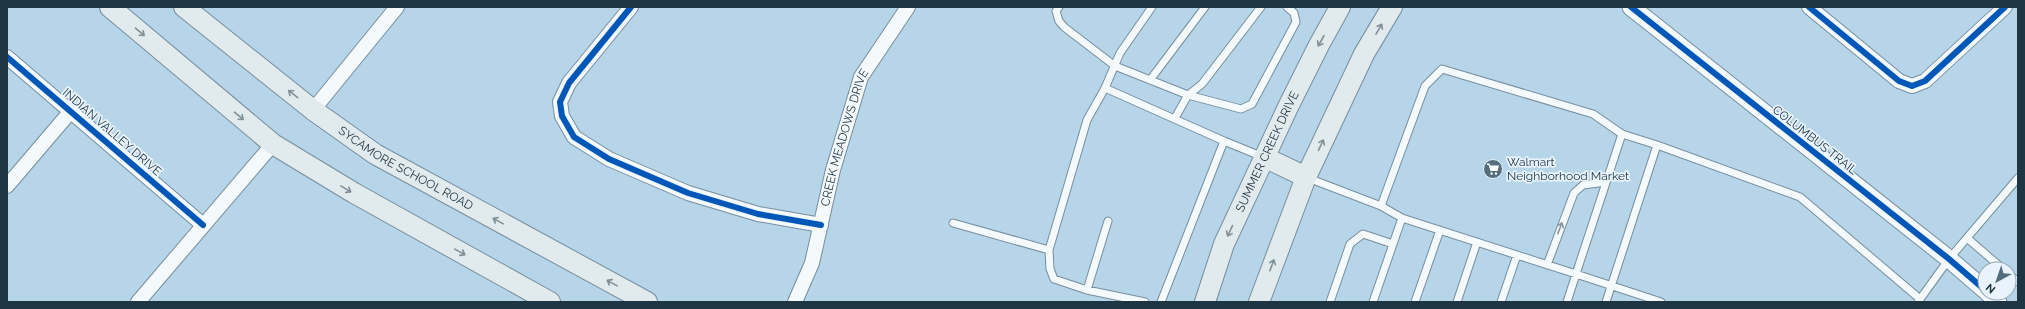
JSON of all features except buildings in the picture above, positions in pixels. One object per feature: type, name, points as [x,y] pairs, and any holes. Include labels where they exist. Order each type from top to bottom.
[{"type":"main road","points":[[110,7],[273,144],[354,193],[550,302]]},
{"type":"main road","name":"SYCAMORE SCHOOL ROAD","points":[[184,7],[313,110],[375,154],[647,302]]},
{"type":"main road","name":"SUMMER CREEK DRIVE","points":[[1206,302],[1224,244],[1264,157],[1319,45],[1340,7]]},
{"type":"main road","points":[[1259,302],[1306,177],[1364,54],[1392,7]]},
{"type":"main road","points":[[1264,157],[1306,177]]},
{"type":"street","points":[[313,110],[397,7]]},
{"type":"street","points":[[631,7],[569,83],[560,102],[562,116],[574,137],[609,159],[688,193],[758,214],[821,225]]},
{"type":"street","name":"CREEK MEADOWS DRIVE","points":[[795,302],[812,263],[833,170],[861,77],[908,7]]},
{"type":"street","name":"COLUMBUS TRAIL","points":[[1631,7],[1949,259],[1977,283]]},
{"type":"street","points":[[1809,7],[1899,81],[1912,86],[1925,81],[2004,7]]},
{"type":"street","name":"INDIAN VALLEY DRIVE","points":[[7,57],[203,225]]},
{"type":"street","points":[[7,186],[71,111]]},
{"type":"street","points":[[138,302],[273,144]]},
{"type":"lane","points":[[1059,7],[1056,11],[1059,21],[1064,27],[1116,66],[1188,95],[1241,109],[1252,104],[1296,22],[1294,13],[1287,7]]},
{"type":"lane","points":[[1145,302],[1087,290],[1054,279],[1050,269],[1049,250],[1087,120],[1116,66],[1120,53],[1152,7]]},
{"type":"lane","points":[[1150,80],[1206,7]]},
{"type":"lane","points":[[1175,118],[1188,95],[1202,84],[1261,7]]},
{"type":"lane","points":[[1381,206],[1425,86],[1442,69],[1592,114],[1622,134],[1800,197],[1919,300],[1949,259],[2018,178]]},
{"type":"lane","points":[[1105,88],[1224,141],[1264,157]]},
{"type":"lane","points":[[1567,302],[1622,134]]},
{"type":"lane","points":[[1161,302],[1224,141]]},
{"type":"lane","points":[[1606,302],[1656,145]]},
{"type":"lane","points":[[1306,177],[1381,206],[1402,218],[1576,274],[1652,301],[1661,302]]},
{"type":"lane","points":[[1547,265],[1574,193],[1583,185],[1606,182]]},
{"type":"lane","points":[[1373,302],[1402,218]]},
{"type":"lane","points":[[1087,290],[1108,221]]},
{"type":"lane","points":[[953,223],[1049,250]]},
{"type":"lane","points":[[1416,302],[1440,230]]},
{"type":"lane","points":[[1330,302],[1350,244],[1362,234],[1393,244]]},
{"type":"lane","points":[[1967,238],[1994,261]]},
{"type":"lane","points":[[1456,302],[1477,242]]},
{"type":"lane","points":[[1501,302],[1517,255]]},
{"type":"cycle path","points":[[631,7],[569,83],[560,102],[562,116],[574,137],[609,159],[688,193],[758,214],[821,225]]},
{"type":"cycle path","points":[[1631,7],[1949,259],[1977,283]]},
{"type":"cycle path","points":[[1809,7],[1899,81],[1912,86],[1925,81],[2005,7]]},
{"type":"cycle path","points":[[7,57],[203,225]]},
{"type":"place","name":"Walmart Neighborhood Market","points":[[1493,169]]}]
